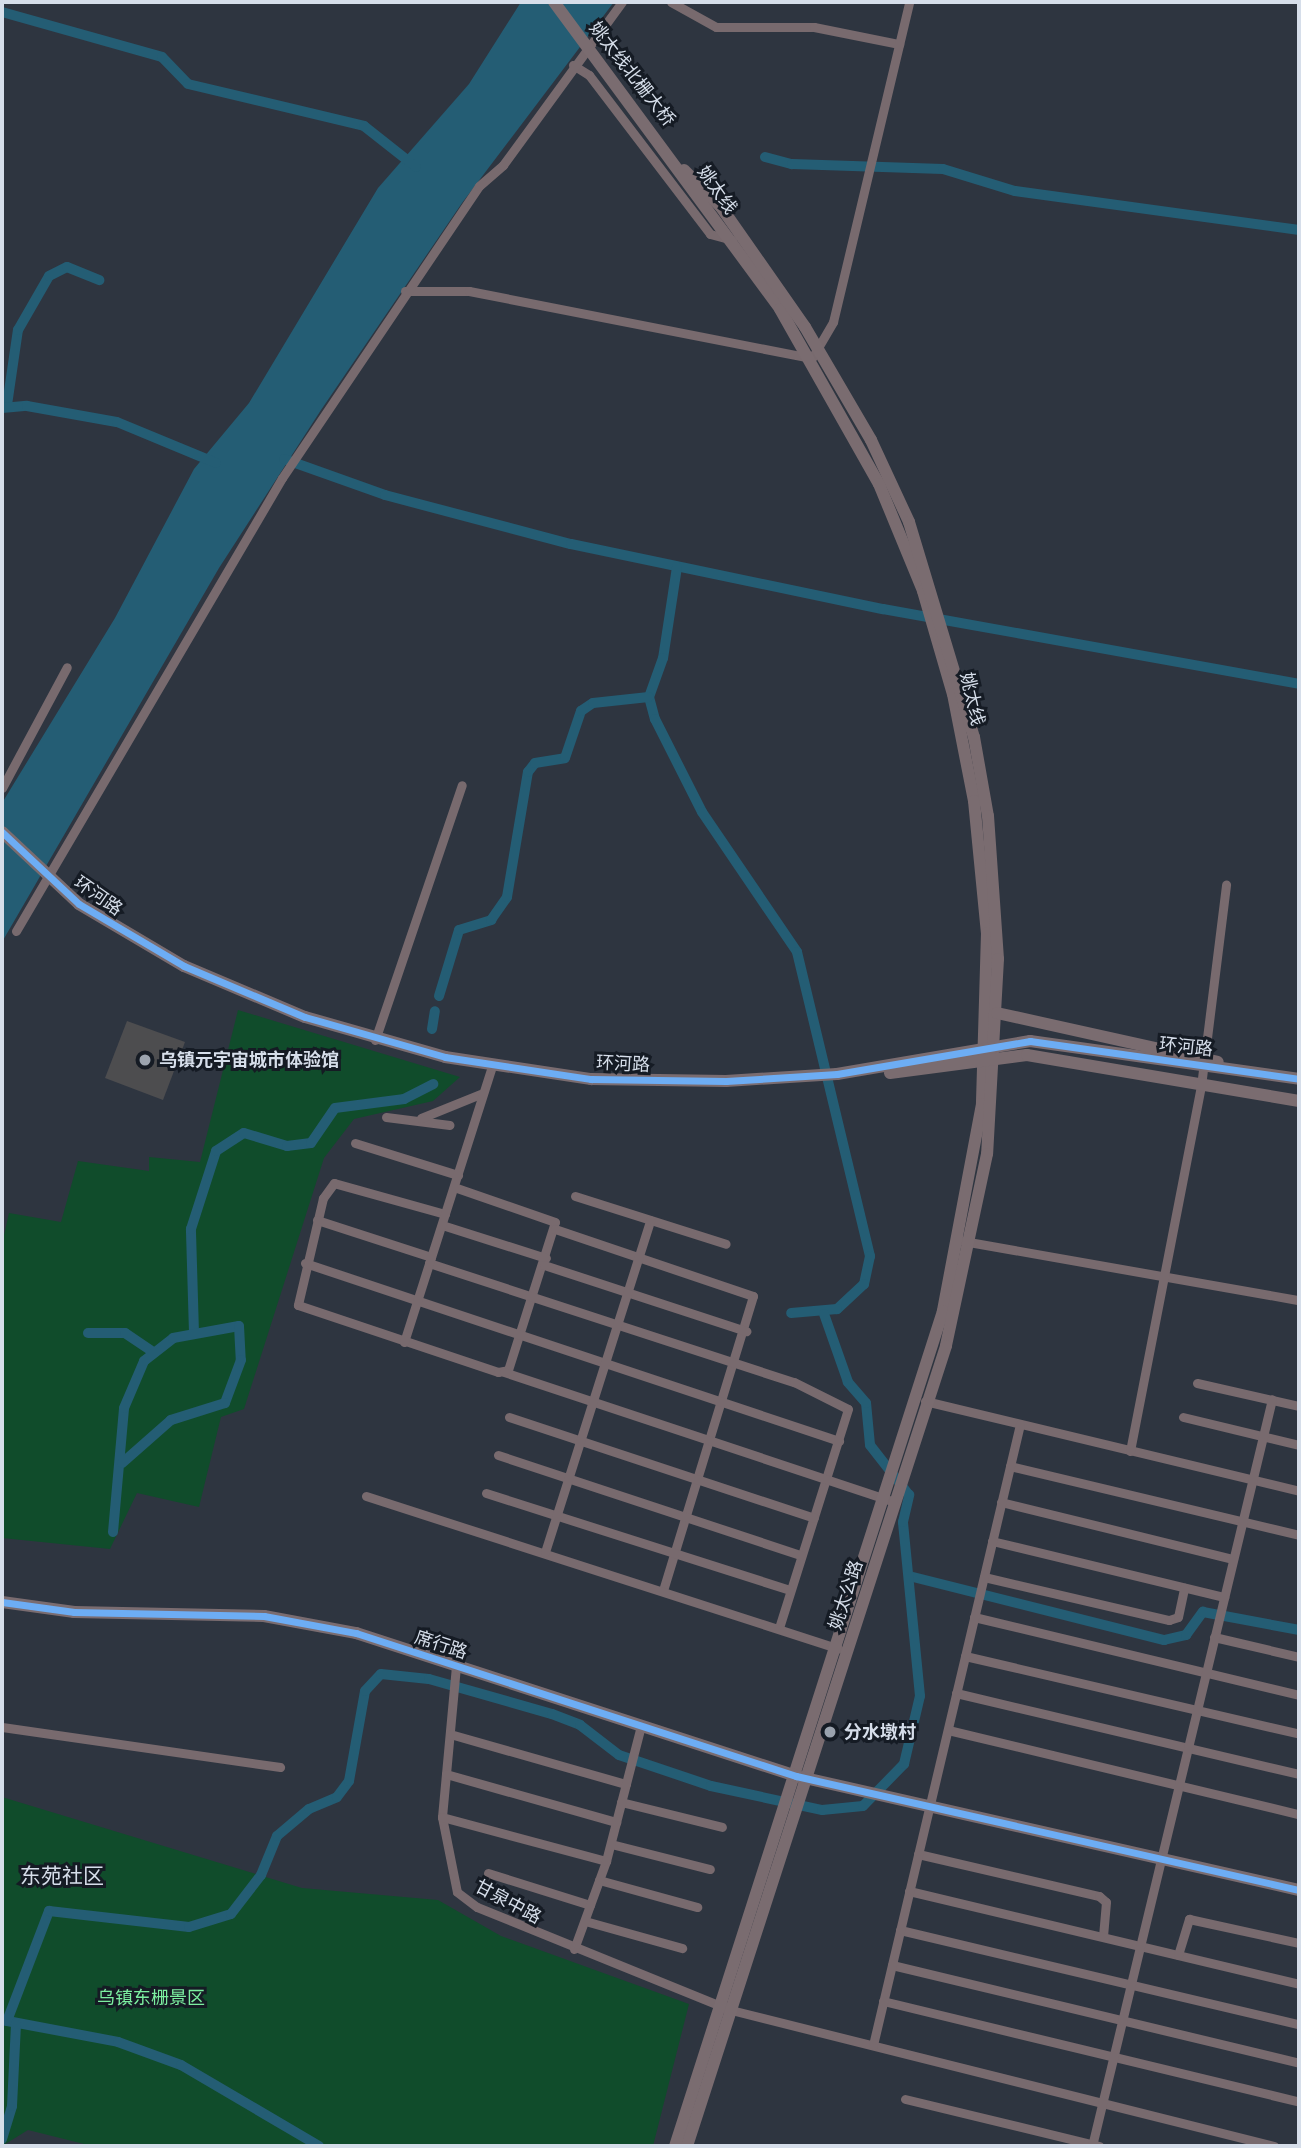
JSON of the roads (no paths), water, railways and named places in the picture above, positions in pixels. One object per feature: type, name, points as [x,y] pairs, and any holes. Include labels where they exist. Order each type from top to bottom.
[{"type":"street","name":"姚太线北栅大桥","points":[[554,2],[681,168]]},
{"type":"street","points":[[16,931],[282,478],[310,435],[405,291],[622,2]]},
{"type":"street","points":[[671,2],[716,27],[814,27],[899,44]]},
{"type":"street","points":[[405,291],[469,292],[815,354],[833,322],[877,150],[909,2]]},
{"type":"street","points":[[573,65],[589,75],[710,234],[732,240]]},
{"type":"street","name":"姚太线","points":[[681,168],[815,354]]},
{"type":"street","name":"姚太线","points":[[681,168],[721,206],[815,354],[880,484],[929,593],[946,646],[988,816],[998,1013],[992,1051]]},
{"type":"street","name":"姚太线","points":[[946,646],[978,832],[992,1051]]},
{"type":"street","points":[[2,788],[6,773],[67,667]]},
{"type":"street","points":[[375,1040],[462,785]]},
{"type":"street","name":"环河路","points":[[2,832],[51,881],[184,967],[375,1040],[492,1066],[631,1081],[883,1074],[1030,1041],[1299,1079]]},
{"type":"street","points":[[1130,1451],[1162,1275],[1201,1086],[1227,885]]},
{"type":"street","points":[[998,1013],[1031,1025],[1192,1052],[1232,1068]]},
{"type":"street","points":[[992,1051],[1299,1101]]},
{"type":"street","name":"姚太公路","points":[[888,1500],[905,1469],[966,1241],[992,1051]]},
{"type":"street","points":[[404,1342],[492,1066]]},
{"type":"street","points":[[421,1118],[483,1093]]},
{"type":"street","points":[[386,1117],[421,1118],[449,1125]]},
{"type":"street","points":[[355,1143],[458,1175]]},
{"type":"street","points":[[445,1214],[343,1182],[329,1188],[317,1220],[296,1298],[303,1312],[504,1372],[888,1500]]},
{"type":"street","points":[[454,1187],[546,1214],[555,1229],[748,1292],[754,1303],[663,1590]]},
{"type":"street","points":[[575,1196],[726,1244]]},
{"type":"street","points":[[317,1220],[533,1297],[736,1363],[843,1404],[848,1409],[839,1441],[779,1628]]},
{"type":"street","points":[[545,1552],[650,1220]]},
{"type":"street","points":[[442,1225],[746,1331]]},
{"type":"street","points":[[504,1372],[522,1335],[555,1229]]},
{"type":"street","points":[[966,1241],[1299,1300]]},
{"type":"street","points":[[305,1263],[839,1441]]},
{"type":"street","points":[[1197,1383],[1299,1406]]},
{"type":"street","points":[[905,2099],[1094,2146],[1102,2103],[1272,1399]]},
{"type":"street","points":[[922,1401],[1299,1492]]},
{"type":"street","name":"姚太公路","points":[[675,2146],[726,2006],[795,1797],[888,1500],[897,1455],[922,1401]]},
{"type":"street","points":[[509,1417],[814,1518]]},
{"type":"street","points":[[1183,1418],[1299,1445]]},
{"type":"street","points":[[873,2045],[1020,1424]]},
{"type":"street","points":[[498,1455],[801,1555]]},
{"type":"street","points":[[1010,1466],[1299,1535]]},
{"type":"street","points":[[486,1493],[790,1590]]},
{"type":"street","points":[[366,1496],[841,1649]]},
{"type":"street","points":[[1001,1502],[1233,1559]]},
{"type":"street","points":[[992,1541],[1185,1588],[1223,1600]]},
{"type":"street","points":[[983,1581],[1169,1620],[1178,1617],[1185,1588]]},
{"type":"street","name":"席行路","points":[[2,1602],[75,1612],[264,1616],[356,1633],[455,1671],[801,1777],[1299,1890]]},
{"type":"street","points":[[974,1617],[1299,1695]]},
{"type":"street","points":[[1214,1637],[1299,1657]]},
{"type":"street","points":[[965,1656],[1299,1734]]},
{"type":"street","name":"甘泉中路","points":[[455,1671],[442,1817],[457,1892],[574,1949],[726,2006],[1274,2146]]},
{"type":"street","points":[[956,1693],[1299,1774]]},
{"type":"street","points":[[574,1949],[606,1861],[641,1726]]},
{"type":"street","points":[[2,1727],[280,1768]]},
{"type":"street","points":[[948,1730],[1299,1814]]},
{"type":"street","points":[[450,1734],[626,1784]]},
{"type":"street","points":[[446,1774],[616,1822]]},
{"type":"street","points":[[621,1802],[722,1828]]},
{"type":"street","points":[[442,1817],[606,1861]]},
{"type":"street","points":[[611,1844],[710,1869]]},
{"type":"street","points":[[918,1854],[1099,1896],[1106,1902],[1102,1936]]},
{"type":"street","points":[[488,1873],[590,1905]]},
{"type":"street","points":[[599,1880],[697,1906]]},
{"type":"street","points":[[909,1891],[1299,1984]]},
{"type":"street","points":[[1178,1955],[1189,1919],[1299,1943]]},
{"type":"street","points":[[584,1921],[682,1948]]},
{"type":"street","points":[[900,1930],[1299,2024]]},
{"type":"street","points":[[892,1965],[1299,2063]]},
{"type":"street","points":[[884,2001],[1299,2102]]},
{"type":"street","name":"姚太公路","points":[[687,2146],[726,2006]]},
{"type":"water","points":[[521,2],[614,2],[462,203],[321,410],[219,568],[2,942],[2,803],[115,618],[194,469],[249,403],[378,188],[469,84]]},
{"type":"waterway","points":[[2,12],[162,57],[188,84],[364,126],[416,167]]},
{"type":"waterway","points":[[765,157],[792,164],[943,169],[1015,191],[1299,230]]},
{"type":"waterway","points":[[7,405],[18,330],[49,276],[67,267],[100,280]]},
{"type":"waterway","points":[[2,408],[27,406],[117,422],[216,463]]},
{"type":"waterway","points":[[284,459],[385,495],[571,544],[883,609],[1299,684]]},
{"type":"waterway","points":[[677,567],[663,658],[649,697],[655,719],[702,812],[797,952],[870,1256],[864,1284],[837,1309],[791,1313]]},
{"type":"waterway","points":[[439,996],[459,930],[491,920],[507,897],[528,772],[535,763],[565,758],[581,711],[593,703],[649,697]]},
{"type":"waterway","points":[[432,1029],[435,1011]]},
{"type":"waterway","points":[[194,1333],[191,1229],[216,1151],[244,1133],[287,1146],[311,1143],[335,1108],[404,1099],[433,1084]]},
{"type":"waterway","points":[[7,2021],[49,1911],[189,1927],[231,1914],[261,1875],[277,1836],[309,1809],[337,1797],[349,1781],[365,1691],[381,1674],[429,1679],[552,1714],[580,1725],[619,1755],[711,1786],[822,1810],[863,1806],[904,1764],[920,1696],[903,1522],[909,1495],[870,1445],[866,1403],[848,1382],[824,1314]]},
{"type":"waterway","points":[[113,1532],[124,1408],[144,1361],[173,1338],[239,1326],[241,1360],[225,1403],[171,1420],[122,1463]]},
{"type":"waterway","points":[[88,1333],[125,1333],[152,1351]]},
{"type":"waterway","points":[[913,1577],[1164,1640],[1186,1635],[1203,1612],[1299,1630]]},
{"type":"waterway","points":[[2,2020],[118,2042],[181,2065],[319,2146]]},
{"type":"waterway","points":[[2,2139],[12,2106],[16,2023]]},
{"type":"place","name":"乌镇元宇宙城市体验馆","points":[[145,1060]]},
{"type":"place","name":"分水墩村","points":[[830,1732]]},
{"type":"district","name":"东苑社区","points":[[62,1876]]},
{"type":"park label","name":"乌镇东栅景区","points":[[151,1998]]}]
